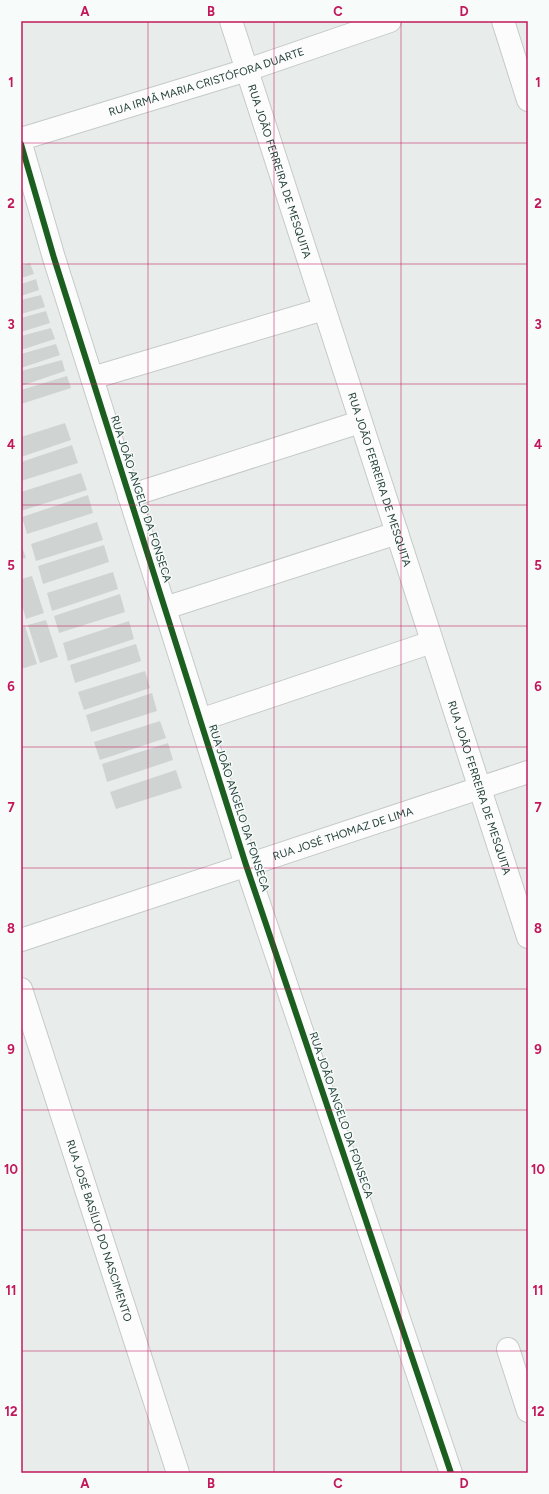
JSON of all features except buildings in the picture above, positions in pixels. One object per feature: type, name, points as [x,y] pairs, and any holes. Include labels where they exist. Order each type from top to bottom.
[{"type":"street","name":"RUA JOÃO FERREIRA DE MESQUITA","points":[[231,21],[528,937]]},
{"type":"street","name":"RUA IRMÃ MARIA CRISTÓFORA DUARTE","points":[[21,139],[247,70],[390,21]]},
{"type":"street","points":[[503,21],[528,100]]},
{"type":"street","name":"RUA JOÃO ANGELO DA FONSECA","points":[[21,144],[54,258],[246,865],[451,1473]]},
{"type":"street","points":[[92,378],[324,309]]},
{"type":"street","points":[[129,496],[360,422]]},
{"type":"street","points":[[165,608],[397,533]]},
{"type":"street","points":[[200,720],[432,642]]},
{"type":"street","name":"RUA JOSÉ THOMAZ DE LIMA","points":[[21,940],[528,772]]},
{"type":"street","name":"RUA JOSÉ BASÍLIO DO NASCIMENTO","points":[[21,989],[178,1473]]},
{"type":"street","points":[[508,1349],[528,1411]]},
{"type":"cycle path","points":[[21,144],[54,258],[246,865],[451,1473]]}]
